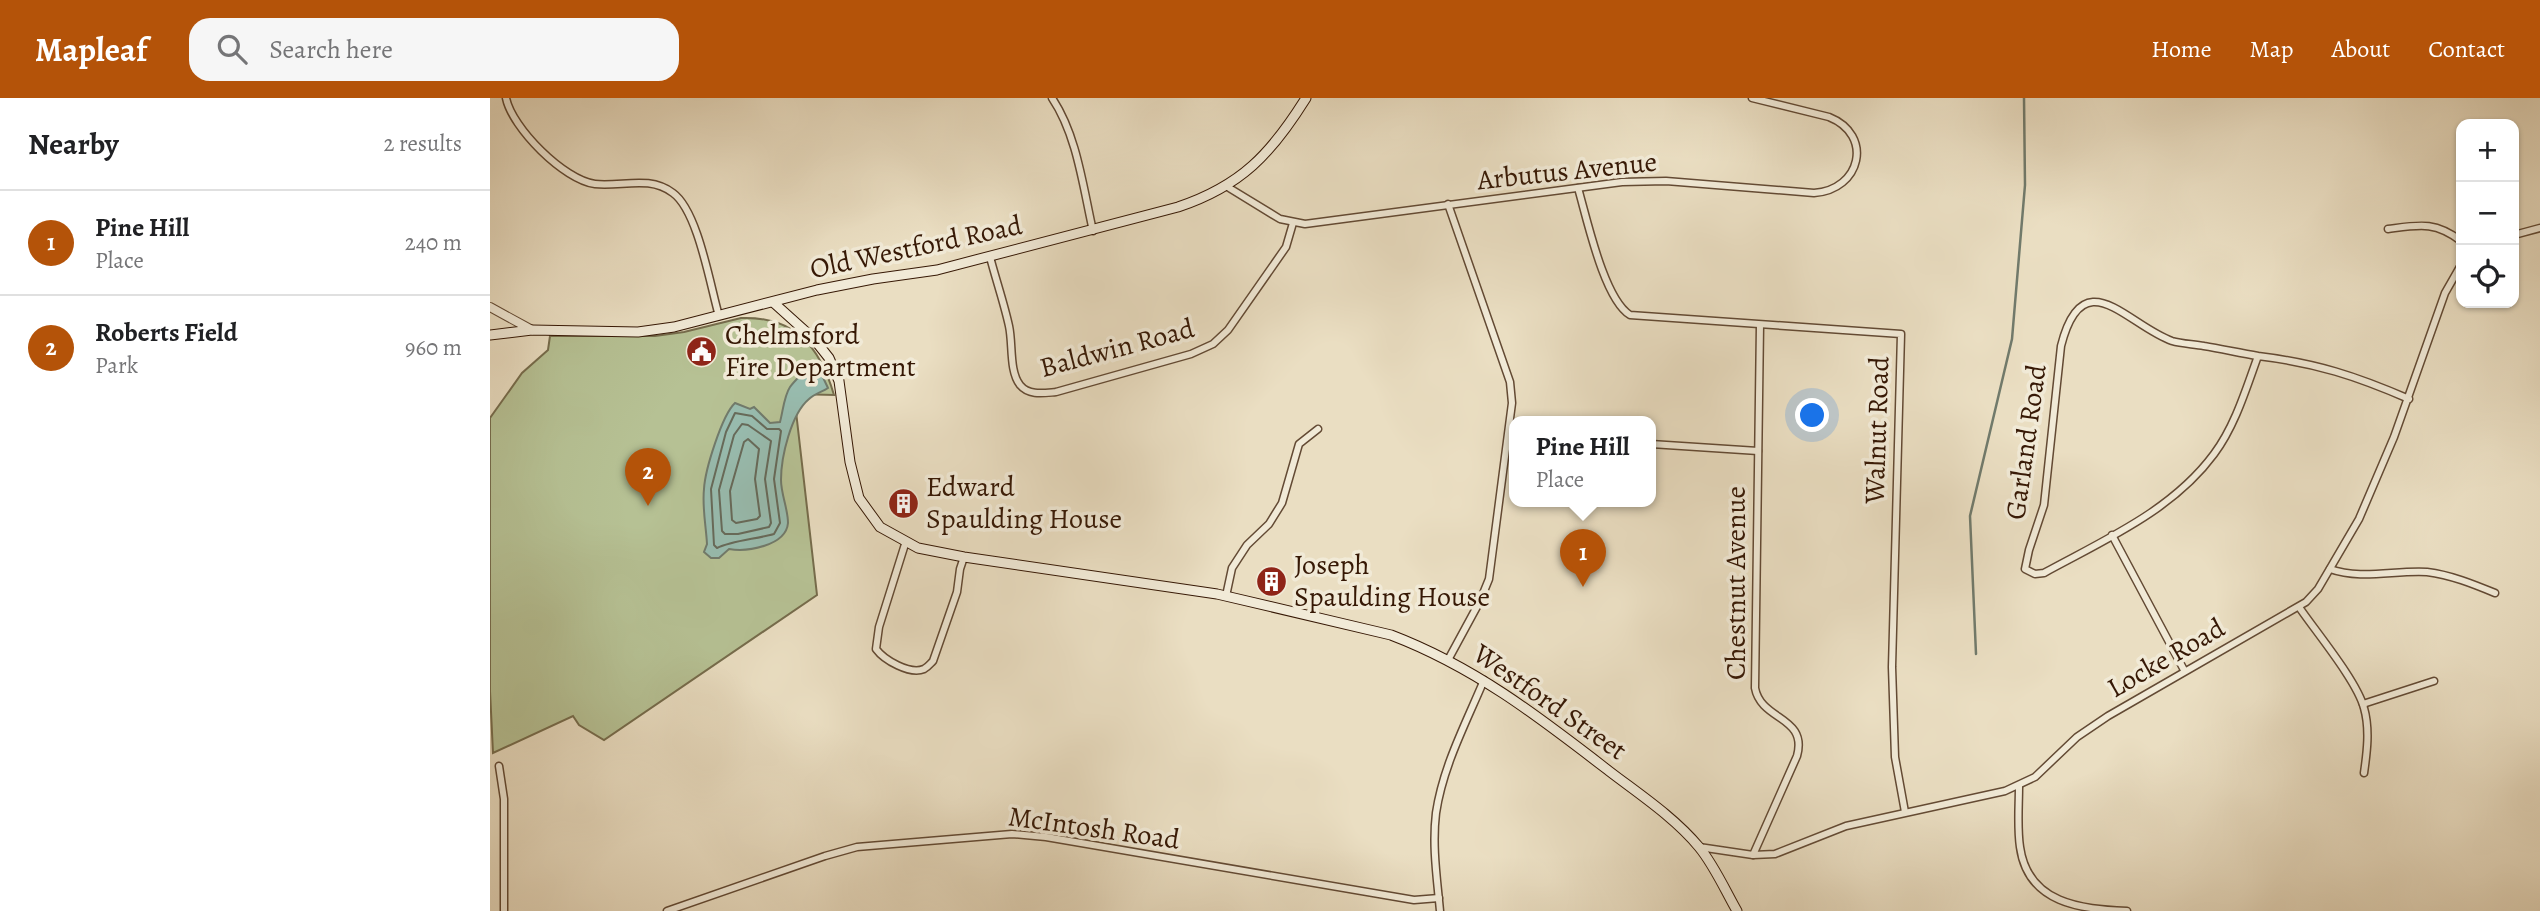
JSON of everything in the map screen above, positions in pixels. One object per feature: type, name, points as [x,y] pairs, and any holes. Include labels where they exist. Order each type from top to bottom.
[{"type":"main road","name":"Old Westford Road","points":[[490,335],[532,330],[638,332],[674,327],[817,290],[937,270],[1178,208],[1208,197],[1242,176],[1285,129],[1306,98]]},
{"type":"main road","name":"Westford Street","points":[[774,303],[814,339],[829,358],[839,382],[850,463],[859,498],[880,527],[918,548],[1226,596],[1391,635],[1448,660],[1546,721],[1669,818],[1699,847],[1737,911]]},
{"type":"street","points":[[506,98],[515,120],[561,170],[593,184],[654,183],[673,193],[685,206],[700,243],[719,316]]},
{"type":"street","points":[[1052,98],[1061,112],[1070,139],[1093,231]]},
{"type":"street","name":"Arbutus Avenue","points":[[1226,186],[1280,219],[1293,223],[1339,220],[1448,204],[1651,181],[1814,193],[1833,189],[1848,178],[1854,168],[1856,149],[1853,138],[1841,123],[1829,117],[1752,98]]},
{"type":"street","name":"Walnut Road","points":[[1578,188],[1605,279],[1617,304],[1630,315],[1901,334],[1892,667],[1895,757],[1905,812]]},
{"type":"street","points":[[1448,204],[1510,382],[1512,416]]},
{"type":"street","name":"Baldwin Road","points":[[990,257],[1009,328],[1019,384],[1038,394],[1056,392],[1191,354],[1213,344],[1228,330],[1286,247],[1293,223]]},
{"type":"street","points":[[2388,229],[2424,225],[2445,229],[2456,237]]},
{"type":"street","points":[[2519,234],[2540,228]]},
{"type":"street","name":"Locke Road","points":[[1699,847],[1753,855],[1782,852],[1846,826],[1997,794],[2019,786],[2043,770],[2077,737],[2130,702],[2299,607],[2313,596],[2359,519],[2409,399],[2445,293],[2456,274]]},
{"type":"street","name":"Garland Road","points":[[2258,356],[2224,438],[2214,454],[2180,491],[2149,514],[2044,573],[2035,574],[2025,569],[2044,505],[2061,346],[2066,326],[2078,308],[2094,302],[2107,302],[2174,342],[2294,360],[2336,370],[2409,399]]},
{"type":"street","points":[[490,307],[532,330]]},
{"type":"street","name":"Chestnut Avenue","points":[[1753,855],[1797,756],[1800,742],[1797,732],[1759,699],[1755,688],[1760,325]]},
{"type":"street","points":[[1226,596],[1231,568],[1247,545],[1269,524],[1282,503],[1299,444],[1318,429]]},
{"type":"street","points":[[1656,444],[1758,451]]},
{"type":"street","points":[[1448,660],[1489,579],[1509,454]]},
{"type":"street","points":[[2112,535],[2184,670]]},
{"type":"street","points":[[906,541],[879,627],[876,649],[882,657],[914,670],[924,669],[933,661],[957,592],[964,557]]},
{"type":"street","points":[[2330,569],[2355,575],[2428,572],[2495,593]]},
{"type":"street","points":[[2299,607],[2355,687],[2363,704],[2367,729],[2364,773]]},
{"type":"street","points":[[1440,911],[1435,875],[1435,837],[1441,788],[1484,680]]},
{"type":"street","points":[[2363,704],[2434,681]]},
{"type":"street","points":[[499,765],[504,799],[504,911]]},
{"type":"street","points":[[2019,786],[2020,846],[2027,869],[2034,880],[2052,897],[2080,909],[2127,911]]},
{"type":"street","name":"McIntosh Road","points":[[667,911],[857,847],[1012,834],[1046,837],[1414,900],[1439,898]]},
{"type":"green space","points":[[741,318],[776,322],[802,338],[821,362],[834,395],[794,394],[817,595],[604,740],[579,725],[573,716],[493,753],[490,691],[490,418],[522,373],[548,350],[550,336],[655,336]]},
{"type":"water","points":[[810,365],[819,369],[828,388],[811,397],[803,406],[788,436],[781,480],[788,518],[786,531],[764,546],[729,549],[719,558],[711,558],[704,552],[707,544],[705,480],[720,430],[730,409],[735,403],[750,409],[754,407],[770,423],[780,422],[788,391]]},
{"type":"waterway","points":[[1976,654],[1970,516],[2012,339],[2025,185],[2024,98]]},
{"type":"place","name":"Chelmsford Fire Department","points":[[702,351]]},
{"type":"place","name":"Edward Spaulding House","points":[[903,503]]},
{"type":"place","name":"Roberts Field","points":[[648,506]]},
{"type":"place","name":"Joseph Spaulding House","points":[[1271,581]]},
{"type":"place","name":"Pine Hill","points":[[1583,587]]}]
